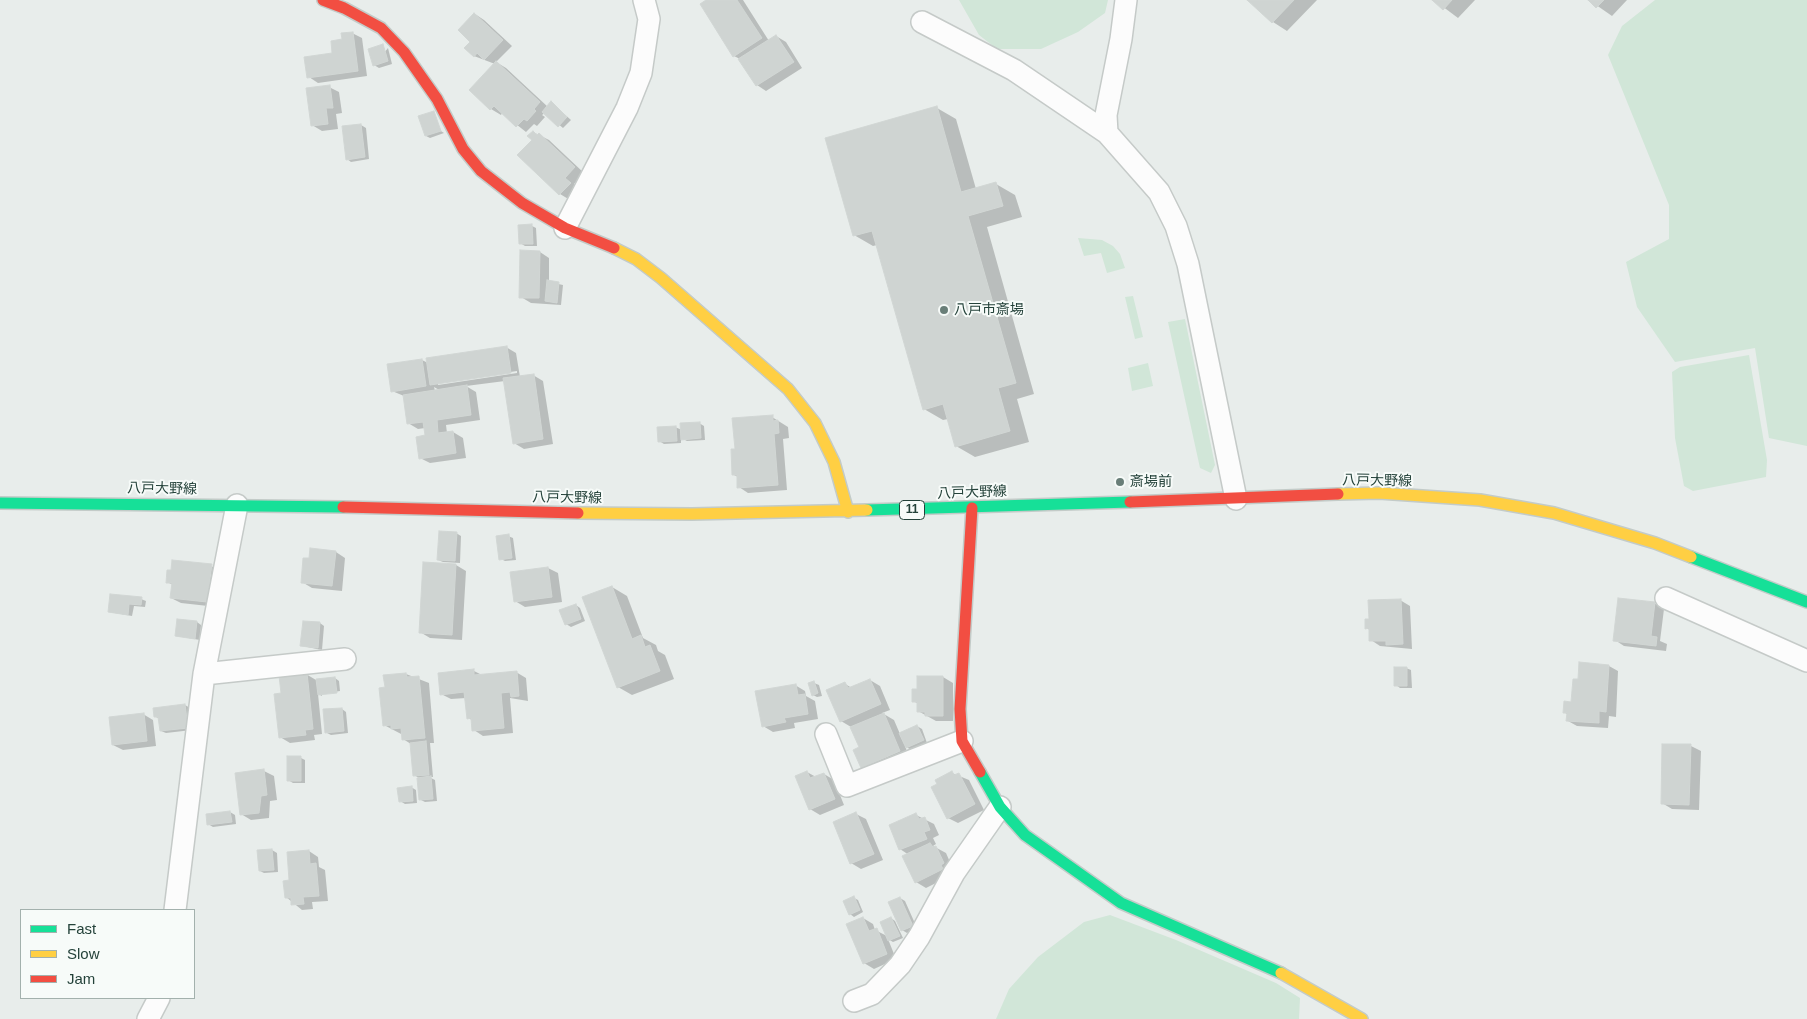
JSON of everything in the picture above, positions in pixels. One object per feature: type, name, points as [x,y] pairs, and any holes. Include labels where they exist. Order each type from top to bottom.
[{"type":"main road","points":[[323,0],[344,8],[381,28],[404,52],[437,99],[463,149],[481,171],[522,203],[565,228],[636,259],[661,278],[788,390],[815,423],[834,462],[848,512]]},
{"type":"main road","name":"八戸大野線","points":[[0,503],[237,505],[567,513],[848,512],[1379,493],[1480,500],[1554,513],[1655,542],[1807,602]]},
{"type":"main road","points":[[972,508],[961,700],[962,741],[1000,807],[1025,834],[1121,903],[1290,977],[1362,1019]]},
{"type":"street","points":[[565,228],[627,108],[641,73],[649,19],[644,0]]},
{"type":"street","points":[[1106,133],[1106,115],[1121,39],[1126,0]]},
{"type":"street","points":[[922,22],[1014,70],[1106,133],[1159,192],[1176,226],[1188,264],[1236,499]]},
{"type":"street","points":[[175,909],[204,674],[237,505]]},
{"type":"street","points":[[1666,598],[1807,661]]},
{"type":"street","points":[[204,674],[345,659]]},
{"type":"street","points":[[826,734],[847,786],[962,741]]},
{"type":"street","points":[[854,1001],[872,994],[900,965],[919,937],[954,873],[1000,807]]},
{"type":"street","points":[[148,1019],[158,999]]},
{"type":"green space","points":[[959,0],[1108,0],[1105,13],[1078,32],[1041,49],[997,49],[979,35]]},
{"type":"green space","points":[[1655,0],[1807,0],[1807,446],[1769,438],[1755,348],[1675,362],[1637,307],[1626,262],[1669,239],[1669,205],[1608,55],[1622,26]]},
{"type":"green space","points":[[1078,238],[1102,240],[1113,246],[1120,254],[1125,268],[1107,273],[1101,253],[1084,256]]},
{"type":"green space","points":[[1133,296],[1143,337],[1135,339],[1125,297]]},
{"type":"green space","points":[[1185,319],[1215,465],[1211,473],[1200,468],[1168,322]]},
{"type":"green space","points":[[1749,355],[1767,460],[1766,477],[1693,491],[1684,486],[1675,438],[1672,372],[1680,367]]},
{"type":"green space","points":[[1148,363],[1153,386],[1132,391],[1128,368]]},
{"type":"green space","points":[[1110,915],[1176,940],[1276,983],[1300,998],[1299,1019],[996,1019],[1009,989],[1038,957],[1084,922]]},
{"type":"building","points":[[706,0],[737,0],[762,38],[733,57],[700,4]]},
{"type":"building","points":[[1247,0],[1294,0],[1272,23]]},
{"type":"building","points":[[1432,0],[1452,0],[1443,10]]},
{"type":"building","points":[[1588,0],[1604,0],[1596,8]]},
{"type":"building","points":[[474,13],[503,40],[484,60],[477,53],[474,57],[464,48],[470,42],[458,30]]},
{"type":"building","points":[[353,32],[358,71],[307,78],[304,57],[332,53],[331,41],[342,39],[341,33]]},
{"type":"building","points":[[776,35],[794,62],[756,86],[738,59]]},
{"type":"building","points":[[383,44],[388,61],[373,66],[368,49]]},
{"type":"building","points":[[496,61],[540,102],[534,109],[536,111],[527,121],[524,119],[516,127],[494,106],[490,110],[469,90]]},
{"type":"building","points":[[330,85],[333,108],[326,108],[328,124],[311,126],[306,88]]},
{"type":"building","points":[[551,101],[567,117],[558,127],[542,112]]},
{"type":"building","name":"八戸市斎場","points":[[937,106],[961,192],[996,182],[1003,206],[968,216],[1016,383],[998,388],[1010,431],[955,447],[943,404],[923,410],[872,231],[853,236],[825,138]]},
{"type":"building","points":[[434,111],[441,131],[425,136],[418,116]]},
{"type":"building","points":[[361,124],[365,157],[346,160],[342,126]]},
{"type":"building","points":[[533,131],[537,135],[539,133],[575,167],[565,178],[571,183],[559,195],[517,155],[532,140],[527,136]]},
{"type":"building","points":[[532,224],[533,244],[519,244],[518,225]]},
{"type":"building","points":[[520,250],[540,251],[539,298],[519,298]]},
{"type":"building","points":[[547,280],[559,282],[557,303],[545,301]]},
{"type":"building","points":[[507,346],[511,373],[430,385],[426,358]]},
{"type":"building","points":[[422,359],[426,386],[391,392],[387,364]]},
{"type":"building","points":[[534,374],[543,439],[513,444],[503,378]]},
{"type":"building","points":[[467,385],[471,415],[437,420],[438,433],[453,431],[456,453],[419,459],[416,437],[425,435],[423,422],[407,424],[403,395]]},
{"type":"building","points":[[773,415],[773,421],[778,420],[779,433],[774,434],[778,485],[737,488],[737,475],[732,475],[731,449],[735,449],[732,418]]},
{"type":"building","points":[[700,422],[701,438],[681,440],[680,423]]},
{"type":"building","points":[[676,426],[677,441],[658,442],[657,427]]},
{"type":"building","points":[[439,531],[457,532],[455,561],[437,560]]},
{"type":"building","points":[[509,534],[512,558],[499,560],[496,536]]},
{"type":"building","points":[[310,548],[336,551],[332,586],[301,583],[303,558],[309,558]]},
{"type":"building","points":[[172,560],[212,564],[207,602],[170,598],[172,583],[166,583],[167,570],[171,570]]},
{"type":"building","points":[[423,562],[456,564],[452,635],[419,633]]},
{"type":"building","points":[[548,567],[552,597],[514,602],[510,572]]},
{"type":"building","points":[[612,586],[632,639],[641,635],[645,647],[650,645],[660,671],[617,688],[582,597]]},
{"type":"building","points":[[110,594],[142,597],[141,605],[129,604],[128,615],[108,612]]},
{"type":"building","points":[[1618,598],[1655,602],[1651,636],[1657,637],[1656,646],[1613,641]]},
{"type":"building","points":[[1401,599],[1403,644],[1386,645],[1386,641],[1369,641],[1369,628],[1365,629],[1365,619],[1369,619],[1368,600]]},
{"type":"building","points":[[576,604],[581,619],[565,625],[559,610]]},
{"type":"building","points":[[177,619],[197,621],[195,639],[175,636]]},
{"type":"building","points":[[303,621],[320,622],[318,648],[300,646]]},
{"type":"building","points":[[1579,662],[1609,665],[1606,712],[1599,711],[1599,723],[1566,721],[1567,713],[1563,713],[1564,701],[1571,702],[1573,679],[1578,679]]},
{"type":"building","points":[[1394,667],[1407,667],[1407,686],[1394,686]]},
{"type":"building","points":[[474,669],[474,675],[517,671],[519,696],[511,697],[510,692],[501,693],[504,728],[472,731],[471,718],[467,719],[464,692],[440,695],[438,673]]},
{"type":"building","points":[[307,673],[313,729],[305,730],[306,735],[279,738],[274,694],[281,693],[279,676]]},
{"type":"building","points":[[406,673],[407,677],[419,676],[425,738],[402,740],[401,728],[391,729],[391,725],[383,726],[379,688],[385,687],[383,675]]},
{"type":"building","points":[[917,676],[943,676],[943,716],[925,716],[925,712],[917,712],[917,702],[912,702],[912,689],[917,689]]},
{"type":"building","points":[[335,677],[337,693],[318,695],[316,679]]},
{"type":"building","points":[[870,679],[881,704],[840,722],[826,690],[845,682],[848,688]]},
{"type":"building","points":[[814,681],[818,693],[812,696],[808,683]]},
{"type":"building","points":[[796,684],[798,695],[805,694],[808,714],[784,718],[786,722],[762,727],[755,691]]},
{"type":"building","points":[[185,704],[188,728],[160,731],[158,717],[154,717],[153,708]]},
{"type":"building","points":[[342,708],[344,731],[325,733],[323,709]]},
{"type":"building","points":[[144,713],[147,741],[112,745],[109,717]]},
{"type":"building","points":[[884,713],[900,751],[861,768],[853,750],[859,747],[850,727]]},
{"type":"building","points":[[917,725],[924,740],[906,748],[899,733]]},
{"type":"building","points":[[426,741],[429,775],[413,776],[410,743]]},
{"type":"building","points":[[1662,744],[1691,744],[1689,805],[1661,804]]},
{"type":"building","points":[[287,756],[301,756],[301,781],[287,781]]},
{"type":"building","points":[[264,769],[267,795],[261,796],[259,813],[240,815],[235,773]]},
{"type":"building","points":[[807,771],[810,778],[824,773],[835,799],[809,810],[795,776]]},
{"type":"building","points":[[952,771],[954,775],[959,773],[975,804],[947,819],[931,787],[937,784],[935,780]]},
{"type":"building","points":[[431,776],[433,799],[419,800],[417,778]]},
{"type":"building","points":[[412,786],[413,801],[399,802],[397,788]]},
{"type":"building","points":[[230,811],[232,822],[207,825],[206,814]]},
{"type":"building","points":[[856,812],[874,854],[850,864],[833,822]]},
{"type":"building","points":[[916,813],[919,819],[925,817],[930,830],[924,832],[927,839],[899,850],[889,825]]},
{"type":"building","points":[[930,843],[933,847],[936,846],[944,863],[941,865],[943,869],[915,883],[902,856]]},
{"type":"building","points":[[272,849],[274,870],[259,871],[257,850]]},
{"type":"building","points":[[309,850],[310,864],[316,863],[319,896],[303,897],[304,904],[291,905],[291,898],[285,898],[283,881],[289,880],[287,852]]},
{"type":"building","points":[[854,896],[860,910],[849,915],[843,901]]},
{"type":"building","points":[[900,897],[913,926],[901,931],[888,902]]},
{"type":"building","points":[[863,917],[869,931],[877,928],[887,954],[863,964],[846,924]]},
{"type":"building","points":[[891,917],[900,936],[888,941],[880,922]]},
{"type":"traffic: fast","points":[[867,510],[1130,502]]},
{"type":"traffic: fast","points":[[0,503],[343,507]]},
{"type":"traffic: fast","points":[[1691,557],[1807,602]]},
{"type":"traffic: fast","points":[[980,772],[1000,807],[1025,835],[1121,903],[1281,973]]},
{"type":"traffic: slow","points":[[614,248],[636,259],[661,278],[788,389],[815,423],[834,462],[848,512]]},
{"type":"traffic: slow","points":[[1338,494],[1379,493],[1480,500],[1554,513],[1655,543],[1691,557]]},
{"type":"traffic: slow","points":[[578,513],[692,514],[867,510]]},
{"type":"traffic: slow","points":[[1281,973],[1362,1019]]},
{"type":"traffic: jam","points":[[323,0],[344,8],[381,28],[404,52],[437,99],[463,149],[481,171],[522,203],[565,228],[614,248]]},
{"type":"traffic: jam","points":[[1130,502],[1338,494]]},
{"type":"traffic: jam","points":[[343,507],[578,513]]},
{"type":"traffic: jam","points":[[972,508],[960,709],[962,741],[980,772]]},
{"type":"place","name":"八戸市斎場","points":[[944,310]]},
{"type":"place","name":"斎場前","points":[[1120,482]]}]
